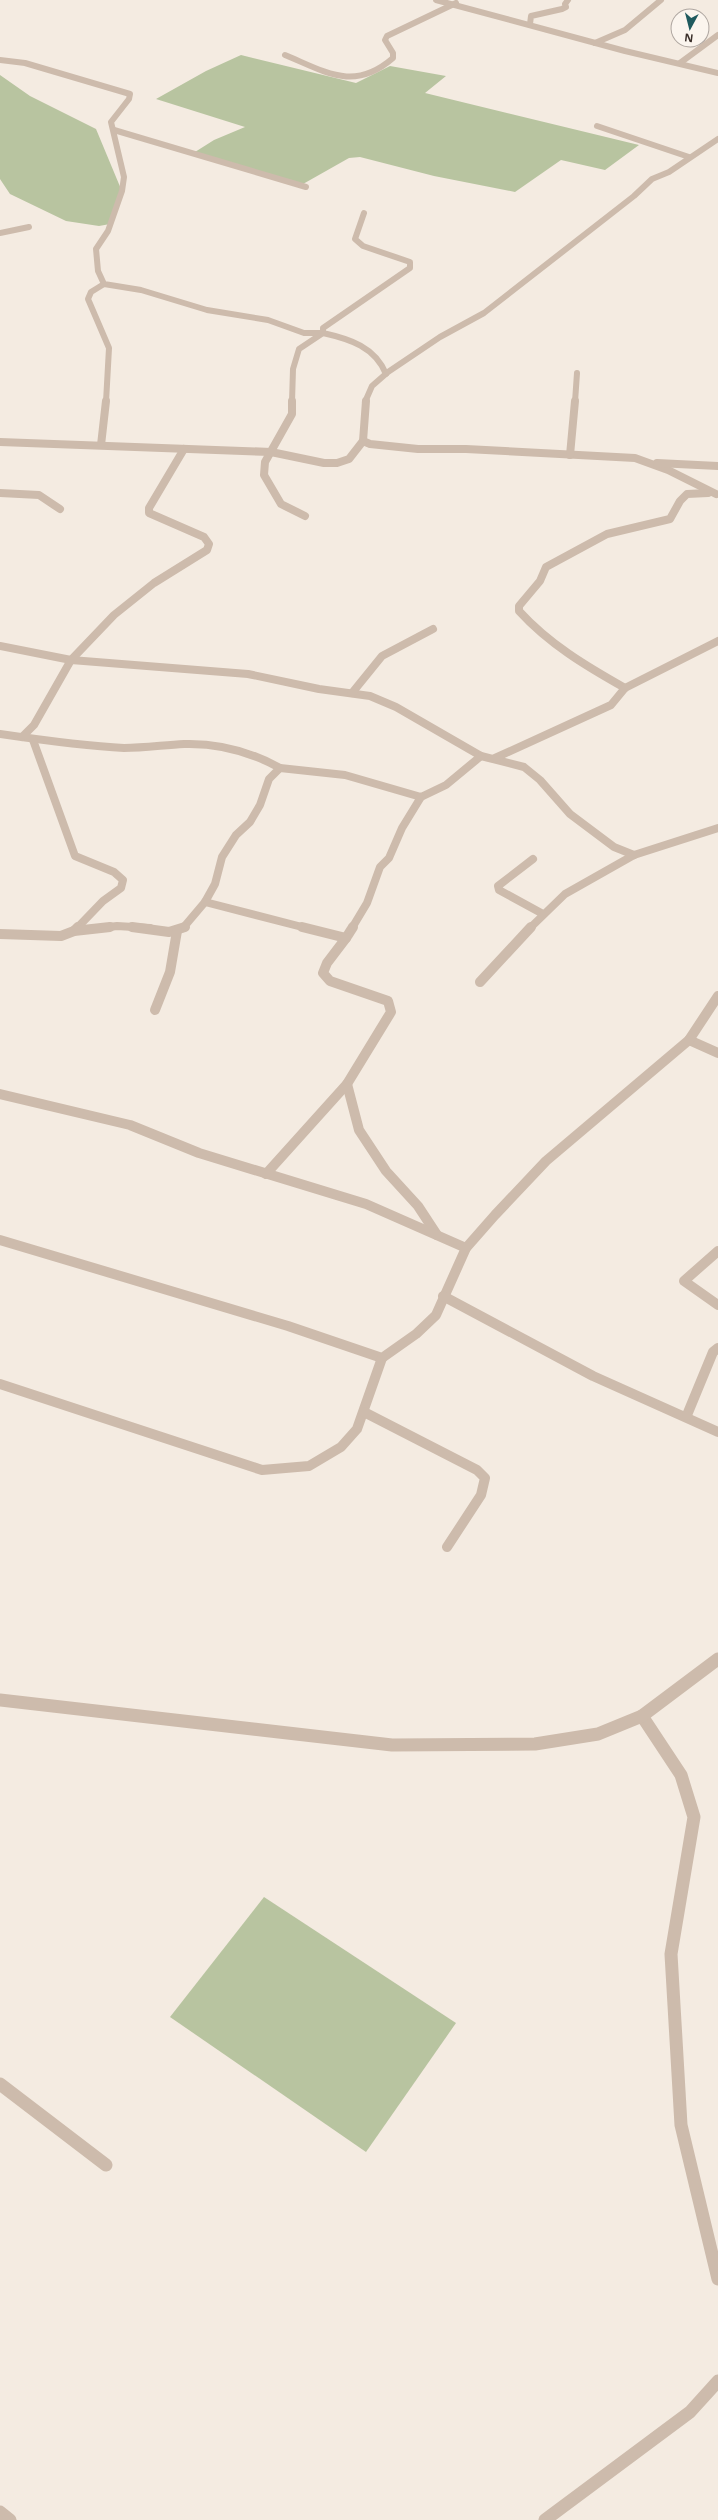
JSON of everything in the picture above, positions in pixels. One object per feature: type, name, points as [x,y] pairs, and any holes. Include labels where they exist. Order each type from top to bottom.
[{"type":"street","points":[[436,0],[530,24],[595,43],[718,73]]},
{"type":"street","points":[[284,55],[338,76],[361,78],[387,65],[393,58],[393,53],[385,40],[387,36],[454,5],[461,0]]},
{"type":"street","points":[[530,24],[531,16],[537,13],[562,10],[566,7],[565,4],[568,0]]},
{"type":"street","points":[[595,43],[625,30],[661,0]]},
{"type":"street","points":[[680,64],[718,35]]},
{"type":"street","points":[[0,60],[25,63],[130,94],[129,99],[111,122],[124,177],[122,191],[108,230],[96,249],[98,271],[104,284]]},
{"type":"street","points":[[597,126],[689,157]]},
{"type":"street","points":[[114,130],[159,145],[306,187]]},
{"type":"street","points":[[0,442],[271,452],[324,463],[337,463],[349,459],[363,441],[363,420],[369,392],[372,386],[386,374],[427,345],[461,325],[485,314],[496,302],[586,234],[634,196],[652,179],[669,172],[689,157],[718,139]]},
{"type":"street","points":[[305,516],[281,504],[264,475],[264,462],[292,414],[293,369],[299,349],[323,333],[323,328],[410,268],[410,262],[363,246],[355,239],[364,213]]},
{"type":"street","points":[[0,232],[29,227]]},
{"type":"street","points":[[101,445],[108,384],[109,348],[88,299],[91,292],[104,284],[142,290],[207,310],[242,314],[268,320],[304,333],[323,333],[345,338],[369,350],[383,364],[386,374]]},
{"type":"street","points":[[570,455],[577,373]]},
{"type":"street","points":[[363,441],[370,444],[418,449],[473,449],[635,458],[717,494]]},
{"type":"street","points":[[22,738],[34,725],[71,660],[114,615],[154,583],[207,550],[210,544],[204,537],[149,513],[149,508],[184,449]]},
{"type":"street","points":[[647,462],[718,466]]},
{"type":"street","points":[[0,492],[37,494],[48,497],[60,509]]},
{"type":"street","points":[[625,688],[581,664],[526,620],[518,611],[519,606],[540,581],[546,567],[567,555],[607,534],[670,519],[682,496],[692,492],[717,494]]},
{"type":"street","points":[[352,693],[382,656],[433,629]]},
{"type":"street","points":[[495,758],[611,705],[625,688],[718,641]]},
{"type":"street","points":[[0,646],[71,660],[241,673],[319,689],[370,696],[396,707],[481,756],[495,758],[524,767],[540,780],[570,814],[614,847],[634,855]]},
{"type":"street","points":[[0,734],[33,740],[143,748],[184,744],[215,746],[267,760],[280,768],[345,775],[422,796],[433,794],[441,789],[481,756]]},
{"type":"street","points":[[33,740],[75,856],[83,862],[114,872],[124,880],[121,888],[103,901],[74,931]]},
{"type":"street","points":[[0,934],[61,936],[74,931],[117,926],[177,931],[185,927],[205,902],[215,884],[222,857],[236,835],[250,822],[260,805],[269,779],[280,768]]},
{"type":"street","points":[[266,1174],[347,1084],[391,1012],[388,1001],[330,981],[323,973],[327,962],[346,938],[367,903],[380,867],[389,858],[402,828],[422,796]]},
{"type":"street","points":[[480,982],[543,914],[565,894],[634,855],[718,828]]},
{"type":"street","points":[[534,859],[498,886],[499,890],[543,914]]},
{"type":"street","points":[[205,902],[346,938]]},
{"type":"street","points":[[155,1010],[167,985],[176,952],[177,931]]},
{"type":"street","points":[[0,1384],[262,1470],[290,1469],[309,1466],[341,1447],[357,1428],[364,1412],[382,1358],[416,1334],[436,1315],[443,1296],[466,1248],[546,1161],[690,1040],[718,996]]},
{"type":"street","points":[[690,1040],[718,1053]]},
{"type":"street","points":[[347,1084],[359,1130],[386,1171],[418,1206],[437,1235]]},
{"type":"street","points":[[0,1094],[130,1125],[199,1153],[366,1204],[466,1248]]},
{"type":"street","points":[[0,1240],[288,1326],[382,1358]]},
{"type":"street","points":[[718,1252],[684,1281],[718,1305]]},
{"type":"street","points":[[443,1296],[593,1376],[656,1405],[687,1415],[718,1432]]},
{"type":"street","points":[[687,1415],[713,1352],[718,1348]]},
{"type":"street","points":[[364,1412],[477,1470],[485,1478],[481,1495],[447,1547]]},
{"type":"street","points":[[0,1700],[392,1745],[491,1746],[535,1744],[598,1734],[642,1716],[718,1659]]},
{"type":"street","points":[[642,1716],[681,1775],[694,1817],[671,1954],[672,1979],[681,2125],[718,2279]]},
{"type":"street","points":[[0,2084],[106,2165]]},
{"type":"street","points":[[545,2520],[690,2412],[718,2381]]},
{"type":"street","points":[[0,2512],[10,2520]]},
{"type":"green space","points":[[241,55],[356,83],[390,66],[446,76],[425,93],[639,145],[605,170],[561,160],[515,192],[434,176],[360,157],[349,158],[303,184],[195,152],[214,140],[245,127],[156,99],[206,71]]},
{"type":"green space","points":[[0,75],[30,96],[96,129],[121,189],[110,224],[99,226],[66,221],[10,194],[0,179]]},
{"type":"green space","points":[[264,1897],[456,2023],[366,2152],[170,2017]]}]
